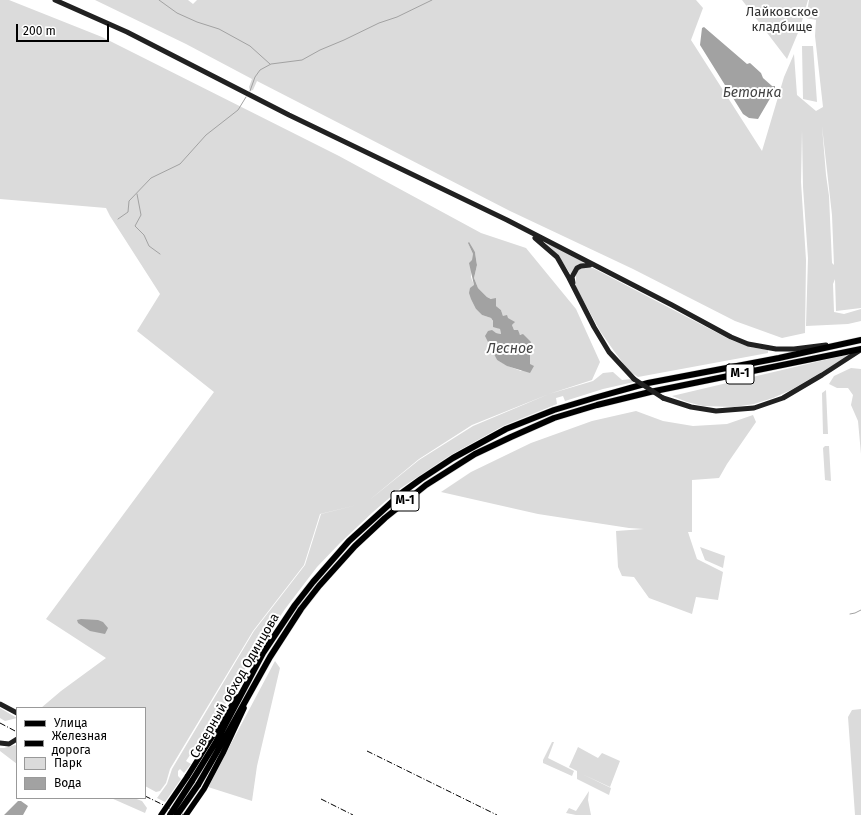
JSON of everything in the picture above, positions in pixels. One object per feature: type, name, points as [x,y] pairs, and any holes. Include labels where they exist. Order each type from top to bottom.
[{"type":"highway","name":"Северный обход Одинцова","points":[[170,815],[216,742],[247,681],[295,604],[349,541],[403,492],[453,458],[506,429],[594,398],[648,384],[861,340]]},
{"type":"highway","name":"Северный обход Одинцова","points":[[178,815],[192,781],[221,745],[270,657],[301,609],[323,581],[355,546],[385,518],[426,485],[475,454],[554,418],[597,405],[650,392],[861,349]]},
{"type":"main road","name":"М-1","points":[[55,0],[127,32],[289,115],[507,220],[731,337],[748,344],[776,349],[794,349],[847,343]]},
{"type":"main road","name":"М-1","points":[[507,220],[529,234],[548,249],[563,267],[594,327],[609,352],[634,379],[663,398],[691,407],[716,411],[754,408],[783,398],[822,375],[861,349]]},
{"type":"main road","points":[[574,287],[572,277],[577,268],[586,264],[596,267]]},
{"type":"main road","points":[[186,815],[204,789],[231,737],[254,685]]},
{"type":"main road","points":[[0,704],[16,712]]},
{"type":"main road","points":[[0,743],[10,744],[16,740]]},
{"type":"main road","points":[[161,815],[192,781]]},
{"type":"green space","points":[[0,0],[9,0],[102,37],[339,156],[481,233],[526,248],[576,309],[600,362],[592,380],[549,394],[593,381],[603,373],[613,372],[622,380],[631,379],[634,382],[603,389],[565,401],[563,396],[556,398],[557,404],[503,426],[449,456],[401,488],[373,512],[317,567],[285,609],[241,675],[206,740],[196,754],[192,752],[186,761],[191,764],[184,773],[180,769],[178,771],[178,776],[181,779],[165,802],[157,798],[167,784],[172,769],[254,631],[305,565],[321,514],[357,505],[320,514],[304,565],[253,631],[170,769],[166,783],[160,791],[156,792],[146,787],[146,707],[42,707],[61,691],[106,658],[46,619],[214,392],[137,331],[160,294],[106,208],[0,199]],"holes":[[[468,243],[475,252],[477,265],[474,278],[478,288],[487,297],[496,301],[496,306],[501,310],[503,316],[514,323],[512,325],[514,330],[529,341],[526,349],[530,354],[530,364],[521,371],[497,360],[492,349],[496,333],[501,334],[500,329],[496,327],[491,318],[482,315],[476,309],[474,285],[471,277],[473,254]],[[549,394],[473,426],[419,460],[367,502],[419,459],[472,425]]]},
{"type":"green space","points":[[95,0],[188,0],[193,4],[197,0],[696,0],[703,8],[691,40],[762,151],[784,77],[794,54],[797,95],[816,111],[823,107],[815,36],[816,20],[806,18],[809,0],[861,0],[861,308],[836,311],[835,279],[833,284],[834,312],[844,314],[861,309],[861,321],[848,324],[806,326],[808,258],[803,187],[802,130],[801,182],[806,260],[805,333],[782,338],[735,321],[633,269],[510,211],[257,81],[253,90],[250,91],[249,87],[252,79],[186,44]],"holes":[[[822,126],[832,215],[834,265],[832,263],[829,196]]]},
{"type":"green space","name":"Лайковское кладбище","points":[[742,0],[808,0],[800,28],[787,59]]},
{"type":"green space","points":[[802,46],[813,46],[817,102],[803,99]]},
{"type":"green space","points":[[544,241],[584,262],[576,266],[571,275],[558,255]]},
{"type":"green space","points":[[591,267],[731,340],[750,347],[768,350],[768,353],[638,377],[629,371],[600,331],[576,287],[576,274],[579,269]]},
{"type":"green space","points":[[854,353],[791,390],[754,404],[734,407],[703,406],[672,396]]},
{"type":"green space","points":[[851,368],[861,369],[861,454],[858,421],[851,405],[853,395],[848,388],[837,388],[829,384],[834,376]]},
{"type":"green space","points":[[826,390],[828,434],[823,434],[822,393]]},
{"type":"green space","points":[[636,411],[663,421],[693,426],[727,424],[753,415],[756,422],[719,478],[692,480],[692,532],[688,532],[697,559],[723,572],[718,600],[696,597],[692,614],[649,598],[634,577],[622,576],[618,567],[616,531],[644,529],[538,514],[441,492],[471,472],[531,443],[592,421]]},
{"type":"green space","points":[[825,446],[829,446],[831,481],[825,480],[823,448]]},
{"type":"green space","points":[[700,547],[725,556],[723,568],[705,560]]},
{"type":"green space","points":[[275,661],[280,668],[257,766],[252,801],[208,787]]},
{"type":"green space","points":[[0,708],[16,717],[5,721],[0,718]]},
{"type":"green space","points":[[861,709],[861,815],[855,815],[848,717],[852,710]]},
{"type":"green space","points":[[552,742],[554,742],[548,758],[574,771],[572,776],[543,763]]},
{"type":"green space","points":[[16,746],[16,763],[0,751],[0,748]]},
{"type":"green space","points":[[578,747],[598,758],[602,753],[620,761],[610,787],[582,774],[611,788],[609,795],[577,779],[577,771],[569,767]]},
{"type":"green space","points":[[589,791],[588,800],[591,815],[566,813],[569,808],[576,811]]},
{"type":"green space","points":[[113,799],[137,799],[142,801],[147,808],[145,813]]},
{"type":"water","name":"Бетонка","points":[[704,27],[747,64],[750,63],[772,86],[775,86],[775,90],[758,119],[749,118],[743,114],[700,45],[702,28]]},
{"type":"water","name":"Лесное","points":[[469,242],[475,252],[477,265],[474,278],[478,288],[487,297],[491,299],[496,298],[496,306],[501,310],[503,316],[507,315],[508,318],[515,322],[512,325],[514,330],[518,330],[520,335],[523,334],[531,342],[529,348],[527,349],[530,351],[530,364],[534,366],[530,373],[507,366],[497,360],[485,336],[488,331],[492,330],[501,334],[500,329],[493,327],[493,321],[491,318],[482,315],[476,309],[471,299],[469,293],[470,288],[474,285],[469,263],[472,260],[473,254],[468,243]]},
{"type":"water","points":[[77,620],[98,620],[103,622],[108,628],[105,634],[90,631],[78,623]]},
{"type":"water","points":[[18,801],[21,801],[28,806],[23,815],[4,815]]},
{"type":"waterway","points":[[159,0],[177,13],[197,22],[219,29],[250,46],[270,64]]},
{"type":"waterway","points":[[250,91],[255,77],[260,70],[271,64],[302,60],[320,50],[379,23],[397,17],[432,0]]},
{"type":"waterway","points":[[118,219],[128,212],[129,201],[151,178],[180,164],[206,135],[238,110],[246,97]]},
{"type":"waterway","points":[[137,194],[141,215],[135,226],[144,235],[149,246],[160,254]]},
{"type":"waterway","points":[[850,614],[861,610]]},
{"type":"railway","points":[[0,723],[16,731]]},
{"type":"railway","points":[[367,751],[497,815]]},
{"type":"railway","points":[[146,796],[184,815]]},
{"type":"railway","points":[[321,799],[353,815]]}]
